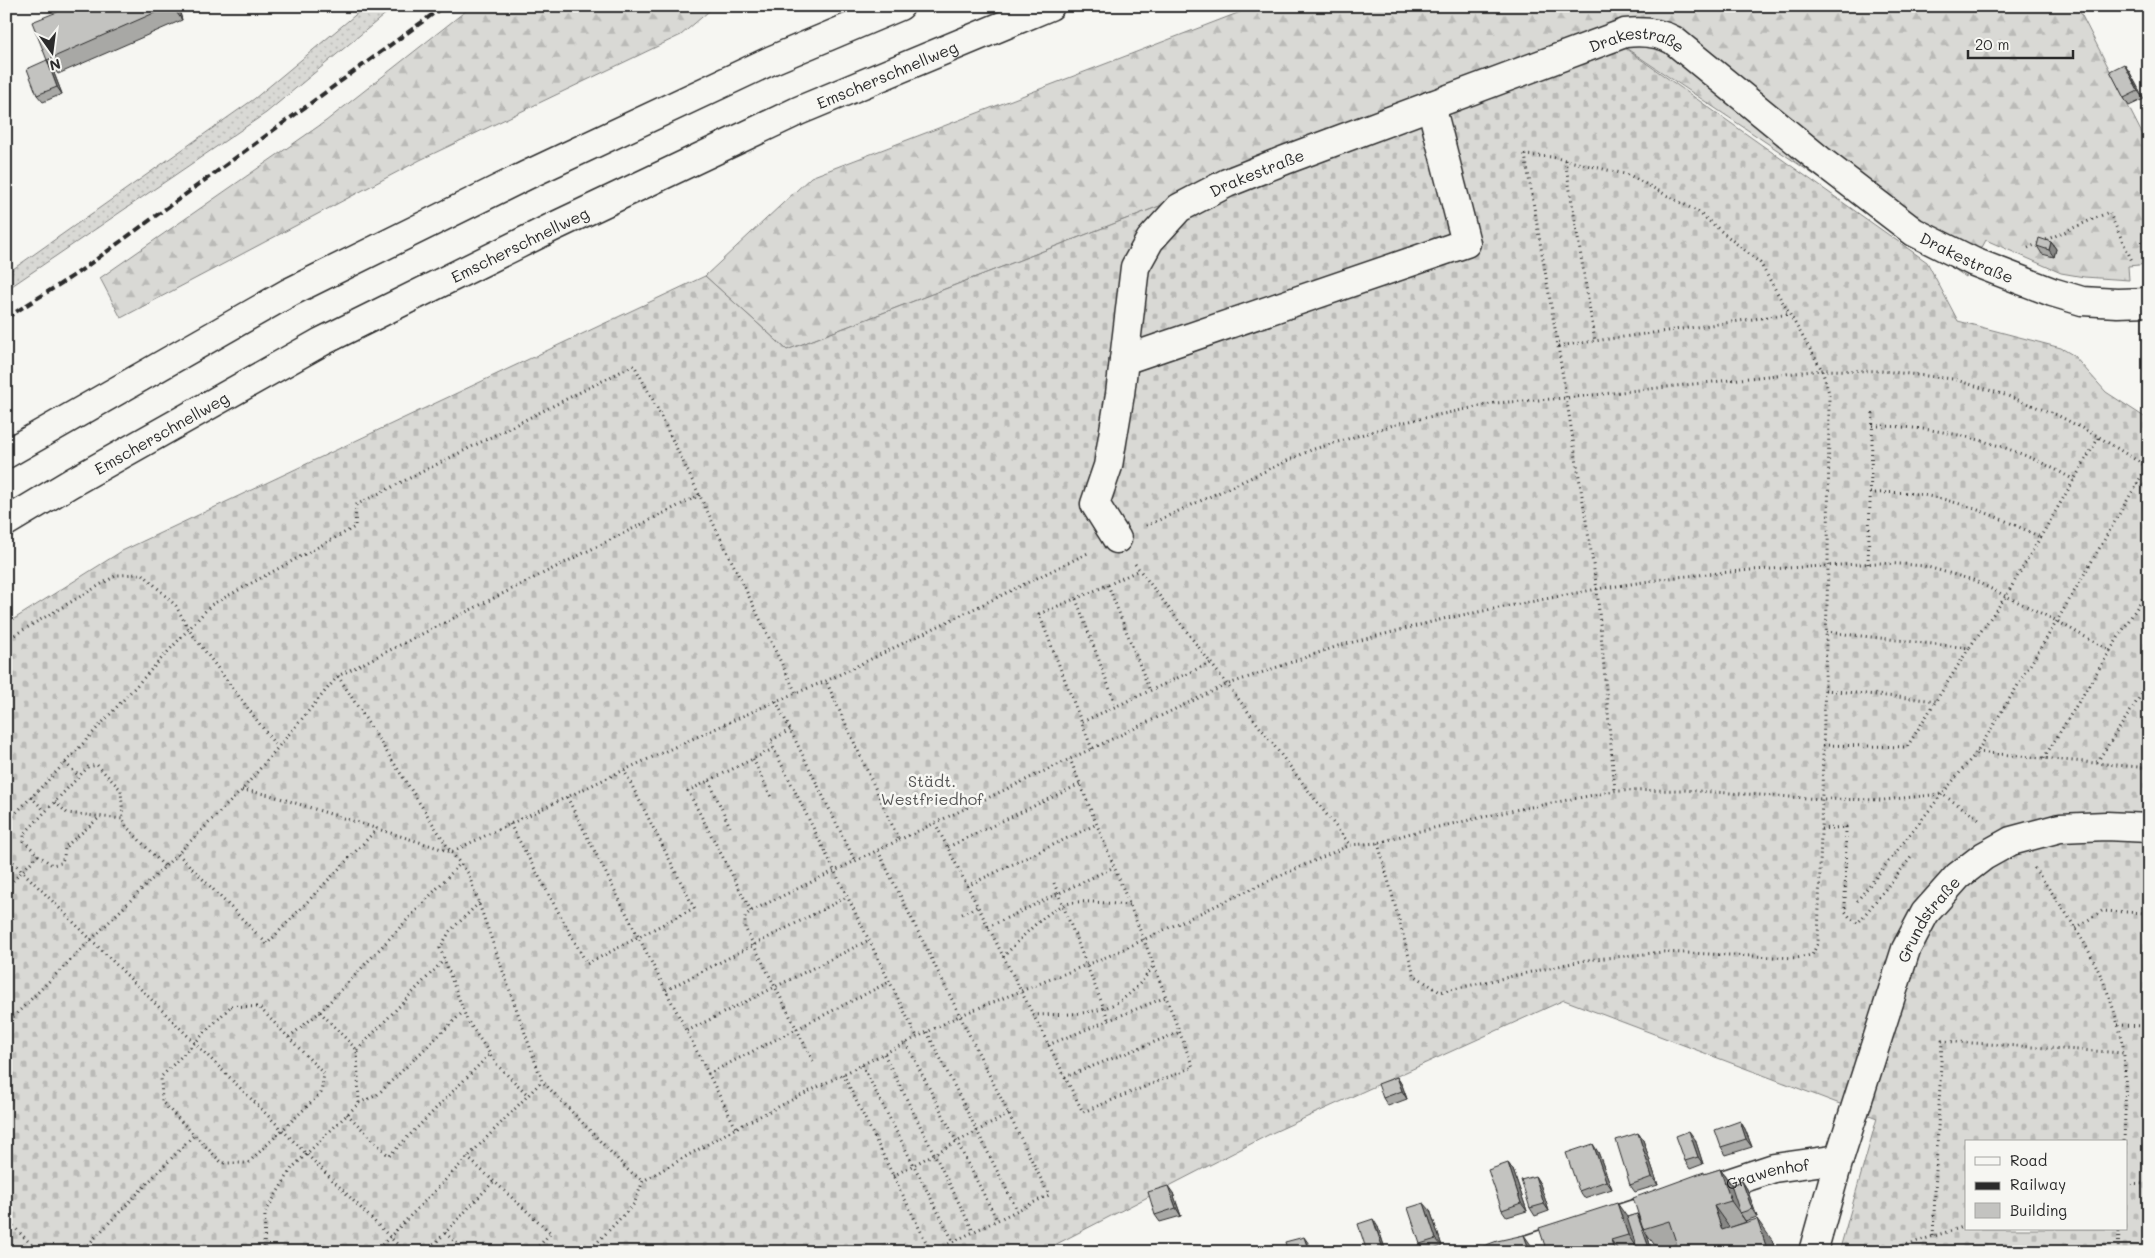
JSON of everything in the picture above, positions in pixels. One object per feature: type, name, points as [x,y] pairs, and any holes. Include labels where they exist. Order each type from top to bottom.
[{"type":"main road","points":[[6,454],[290,292],[527,175],[754,69],[900,6]]},
{"type":"main road","name":"Emscherschnellweg","points":[[6,522],[71,483],[321,342],[542,233],[798,111],[986,31],[1050,6]]},
{"type":"main road","name":"Drakestraße","points":[[1124,360],[1135,267],[1150,240],[1179,208],[1236,180],[1431,105],[1625,33],[1642,31],[1664,36],[1686,49],[1820,160],[1914,232],[1974,262],[2052,292],[2082,301],[2149,302]]},
{"type":"main road","points":[[1117,539],[1095,504],[1108,466],[1124,360],[1466,243],[1431,105]]},
{"type":"main road","name":"Grundstraße","points":[[1839,1159],[1906,949],[1925,913],[1958,876],[1984,856],[2012,841],[2060,828],[2106,826],[2149,828]]},
{"type":"main road","name":"Grawenhof","points":[[1520,1252],[1774,1168],[1839,1159],[1814,1252]]},
{"type":"path","points":[[1378,843],[1414,976],[1440,992],[1586,960],[1664,952],[1797,958],[1812,955],[1818,943],[1828,566],[1829,393],[1822,370],[1760,262],[1698,212],[1629,175],[1552,157],[1525,155],[1558,346],[1596,590],[1615,791]]},
{"type":"path","points":[[1565,160],[1594,341]]},
{"type":"path","points":[[2028,248],[2109,212],[2132,261]]},
{"type":"path","points":[[1558,346],[1790,314]]},
{"type":"path","points":[[6,823],[65,763],[211,605],[355,526],[356,505],[634,365],[796,692]]},
{"type":"path","points":[[242,790],[270,795],[451,852],[624,770],[796,692],[826,681],[1117,539],[1311,450],[1400,424],[1495,403],[1566,398],[1822,370],[1883,371],[1953,379],[2008,396],[2058,415],[2099,437],[2146,468]]},
{"type":"path","points":[[1868,564],[1873,411]]},
{"type":"path","points":[[1873,426],[1900,426],[1938,431],[1990,442],[2036,460],[2074,480]]},
{"type":"path","points":[[1823,745],[1907,748],[1969,648],[2006,596],[2099,437]]},
{"type":"path","points":[[1857,901],[1977,752],[2057,621],[2149,463]]},
{"type":"path","points":[[2137,483],[2149,490]]},
{"type":"path","points":[[1870,493],[1909,494],[1937,498],[2009,522],[2040,538]]},
{"type":"path","points":[[6,1024],[242,790],[338,676],[700,495]]},
{"type":"path","points":[[1117,539],[1350,846]]},
{"type":"path","points":[[813,1061],[745,928],[746,916],[751,911],[1226,685],[1338,646],[1447,618],[1596,590],[1678,577],[1828,566],[1902,564],[1924,566],[1973,580],[2057,621],[2110,650]]},
{"type":"path","points":[[1092,748],[1039,614],[1139,570]]},
{"type":"path","points":[[6,640],[117,574],[143,574],[176,606],[189,630],[277,747]]},
{"type":"path","points":[[1108,585],[1150,690]]},
{"type":"path","points":[[2044,758],[2149,588]]},
{"type":"path","points":[[1076,599],[1116,706]]},
{"type":"path","points":[[1826,632],[1969,648]]},
{"type":"path","points":[[1082,722],[1210,663]]},
{"type":"path","points":[[338,676],[451,852],[468,873],[542,1081],[628,1170],[643,1181]]},
{"type":"path","points":[[826,681],[899,840]]},
{"type":"path","points":[[2097,762],[2149,683]]},
{"type":"path","points":[[1825,690],[1938,700]]},
{"type":"path","points":[[776,701],[855,861]]},
{"type":"path","points":[[790,730],[770,741],[773,749],[917,1037]]},
{"type":"path","points":[[751,911],[688,791],[773,749]]},
{"type":"path","points":[[1977,752],[2149,768]]},
{"type":"path","points":[[752,759],[772,799]]},
{"type":"path","points":[[935,823],[1083,1112],[1193,1067],[1154,965],[1070,759]]},
{"type":"path","points":[[65,763],[79,776]]},
{"type":"path","points":[[100,817],[65,847],[61,863],[52,865],[38,855],[24,841],[24,834],[79,776],[88,767],[97,765],[121,790],[123,819],[126,826],[166,867]]},
{"type":"path","points":[[510,824],[587,964],[694,908],[624,770]]},
{"type":"path","points":[[709,781],[730,827]]},
{"type":"path","points":[[948,847],[1080,784]]},
{"type":"path","points":[[588,1252],[634,1204],[643,1181],[736,1128],[961,1016],[1144,940],[1350,846],[1378,843],[1411,833],[1515,810],[1615,791],[1684,790],[1822,799],[1884,800],[1942,794],[2012,841],[2062,905],[2088,947],[2111,998],[2124,1053],[2124,1140]]},
{"type":"path","points":[[567,797],[736,1128]]},
{"type":"path","points":[[31,798],[46,811]]},
{"type":"path","points":[[55,802],[67,813],[123,819]]},
{"type":"path","points":[[967,886],[1097,824]]},
{"type":"path","points":[[1821,829],[1846,827],[1845,911],[1851,919],[1858,923],[1913,855]]},
{"type":"path","points":[[178,854],[267,944],[377,829]]},
{"type":"path","points":[[843,1074],[931,1252],[1049,1194],[878,851]]},
{"type":"path","points":[[6,855],[405,1252]]},
{"type":"path","points":[[6,888],[38,855]]},
{"type":"path","points":[[289,1038],[320,1012],[460,864]]},
{"type":"path","points":[[988,927],[1114,867]]},
{"type":"path","points":[[1054,883],[1109,1021]]},
{"type":"path","points":[[666,990],[847,897]]},
{"type":"path","points":[[1003,957],[1044,917],[1064,905],[1074,902],[1130,905]]},
{"type":"path","points":[[478,903],[450,931],[440,948],[467,1020],[498,1066],[528,1095]]},
{"type":"path","points":[[962,914],[978,906]]},
{"type":"path","points":[[2076,928],[2102,911],[2149,913]]},
{"type":"path","points":[[687,1031],[868,940]]},
{"type":"path","points":[[357,1050],[444,960]]},
{"type":"path","points":[[1033,1015],[1070,1014],[1104,1008],[1127,996],[1154,965]]},
{"type":"path","points":[[708,1074],[890,982]]},
{"type":"path","points":[[1048,1045],[1166,997]]},
{"type":"path","points":[[232,1006],[259,1007],[324,1074],[321,1093],[248,1163],[222,1163],[162,1102],[161,1077],[195,1042],[232,1006]]},
{"type":"path","points":[[320,1012],[357,1050],[360,1103]]},
{"type":"path","points":[[264,1252],[265,1213],[292,1168],[347,1114],[360,1103],[377,1095],[464,1012]]},
{"type":"path","points":[[2118,1025],[2149,1026]]},
{"type":"path","points":[[927,1032],[1017,1210]]},
{"type":"path","points":[[1065,1077],[1180,1032]]},
{"type":"path","points":[[1933,1236],[1942,1041],[2124,1053]]},
{"type":"path","points":[[906,1043],[997,1220]]},
{"type":"path","points":[[347,1114],[389,1156],[490,1054]]},
{"type":"path","points":[[884,1054],[973,1231]]},
{"type":"path","points":[[862,1065],[953,1241]]},
{"type":"path","points":[[375,1252],[542,1081]]},
{"type":"path","points":[[893,1176],[1009,1114]]},
{"type":"path","points":[[81,1252],[194,1135]]},
{"type":"path","points":[[467,1157],[551,1233],[533,1252]]},
{"type":"path","points":[[427,1252],[493,1182]]},
{"type":"path","points":[[2128,1183],[2149,1184]]},
{"type":"path","points":[[6,1220],[38,1252]]},
{"type":"path","points":[[1895,1252],[1899,1247],[1965,1226]]},
{"type":"path","points":[[2118,1252],[2119,1230]]},
{"type":"path","points":[[445,1233],[467,1252]]},
{"type":"green space","points":[[366,6],[395,6],[266,113],[6,290],[6,274],[254,99]]},
{"type":"green space","points":[[472,6],[715,6],[681,35],[420,160],[121,318],[100,278],[326,121]]},
{"type":"green space","points":[[1256,6],[2077,6],[2149,147],[2149,264],[2128,266],[2129,280],[2084,277],[2061,273],[1986,240],[1966,277],[1605,34],[787,350],[705,276],[811,177]]},
{"type":"green space","name":"Städt. Westfriedhof","points":[[1605,34],[1927,262],[1958,321],[2061,348],[2073,355],[2106,392],[2149,420],[2149,1252],[1839,1252],[1877,1118],[1564,1000],[1272,1133],[1041,1252],[6,1252],[6,624],[122,551],[705,276],[787,350]]},
{"type":"building","points":[[72,6],[170,6],[47,60],[32,22]]},
{"type":"building","points":[[47,60],[57,87],[37,95],[27,69]]},
{"type":"building","points":[[2124,64],[2138,91],[2124,98],[2110,71]]},
{"type":"building","points":[[2039,238],[2051,242],[2049,250],[2037,246]]},
{"type":"building","points":[[1397,1077],[1402,1091],[1383,1098],[1378,1084]]},
{"type":"building","points":[[1740,1121],[1746,1139],[1721,1147],[1715,1130]]},
{"type":"building","points":[[1689,1131],[1698,1157],[1685,1161],[1676,1136]]},
{"type":"building","points":[[1638,1133],[1652,1177],[1630,1185],[1616,1140]]},
{"type":"building","points":[[1593,1144],[1606,1181],[1579,1191],[1566,1153]]},
{"type":"building","points":[[1508,1163],[1521,1203],[1502,1210],[1488,1170]]},
{"type":"building","points":[[1720,1169],[1731,1201],[1714,1206],[1722,1230],[1757,1219],[1767,1249],[1759,1252],[1655,1252],[1677,1245],[1669,1221],[1643,1229],[1633,1198],[1704,1172],[1704,1174]]},
{"type":"building","points":[[1535,1176],[1544,1204],[1530,1208],[1521,1180]]},
{"type":"building","points":[[1742,1181],[1752,1209],[1740,1213],[1731,1185]]},
{"type":"building","points":[[1168,1186],[1176,1208],[1155,1215],[1148,1192]]},
{"type":"building","points":[[1424,1203],[1436,1239],[1420,1244],[1408,1208]]},
{"type":"building","points":[[1617,1203],[1628,1235],[1611,1240],[1615,1252],[1547,1252],[1539,1228]]},
{"type":"building","points":[[1637,1214],[1648,1245],[1637,1249],[1627,1217]]},
{"type":"building","points":[[1373,1219],[1383,1249],[1367,1252],[1358,1224]]},
{"type":"building","points":[[1524,1235],[1530,1252],[1468,1252],[1497,1241]]},
{"type":"building","points":[[1304,1237],[1309,1252],[1288,1252],[1285,1242]]},
{"type":"building","points":[[1545,1246],[1547,1252],[1542,1252],[1541,1248]]},
{"type":"railway","points":[[6,318],[76,274],[444,6]]}]
